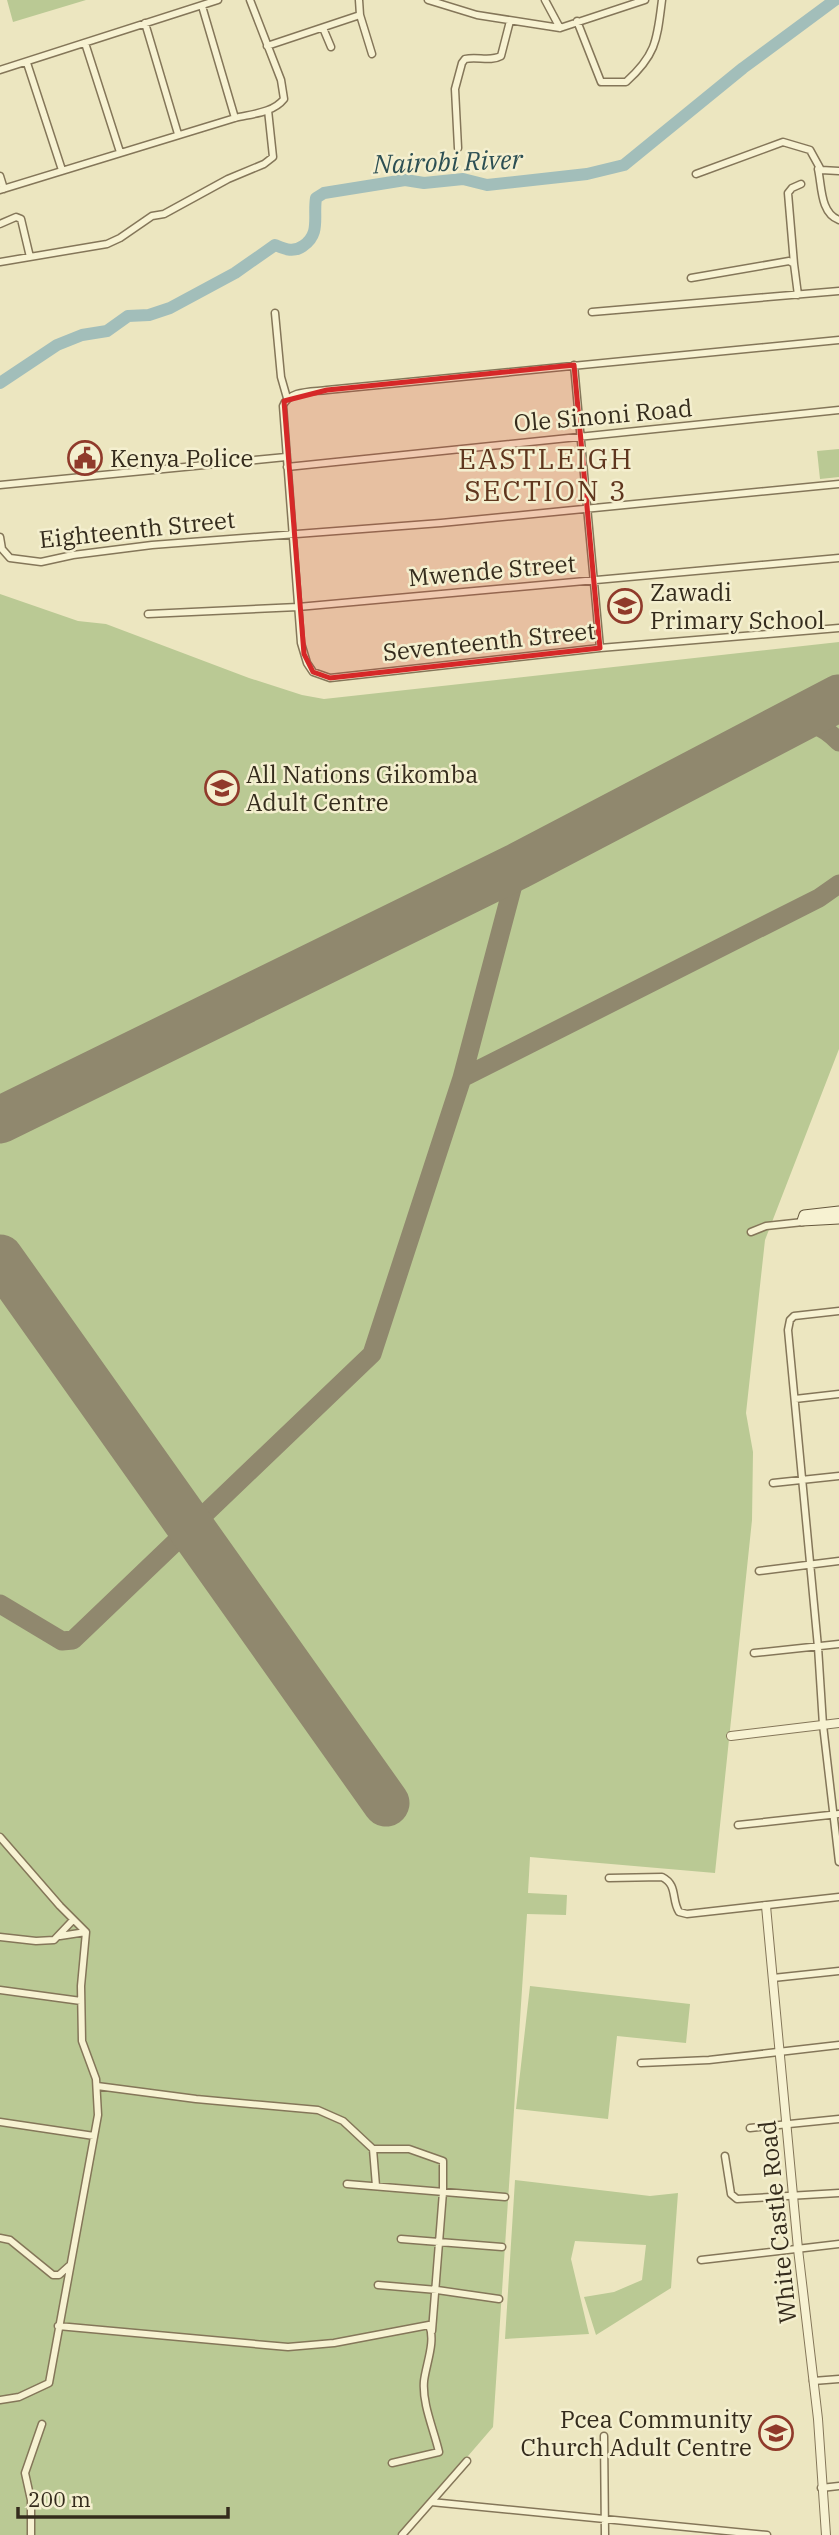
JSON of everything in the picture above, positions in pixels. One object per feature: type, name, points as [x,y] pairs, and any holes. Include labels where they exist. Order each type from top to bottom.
[{"type":"main road","points":[[839,1211],[804,1215],[803,1222],[839,1219]]},
{"type":"street","points":[[0,70],[197,4],[218,0]]},
{"type":"street","points":[[0,176],[2,189],[278,106],[284,99],[284,92],[250,0]]},
{"type":"street","points":[[359,0],[360,15],[372,54]]},
{"type":"street","points":[[430,0],[477,15],[561,28],[645,0]]},
{"type":"street","points":[[545,0],[561,28]]},
{"type":"street","points":[[576,21],[601,82],[626,82],[640,69],[656,44],[662,0]]},
{"type":"street","points":[[197,4],[235,118]]},
{"type":"street","points":[[267,46],[360,15]]},
{"type":"street","points":[[458,148],[455,89],[462,62],[470,58],[494,59],[501,56],[510,21]]},
{"type":"street","points":[[145,23],[178,134]]},
{"type":"street","points":[[323,27],[331,47]]},
{"type":"street","points":[[85,43],[120,152]]},
{"type":"street","points":[[27,63],[62,170]]},
{"type":"street","points":[[0,262],[107,244],[152,216],[164,214],[228,179],[270,160],[273,150],[268,110]]},
{"type":"street","points":[[696,174],[783,142],[810,150],[814,153],[826,209],[832,218],[839,220]]},
{"type":"street","points":[[818,169],[839,171]]},
{"type":"street","points":[[798,295],[788,193],[801,184]]},
{"type":"street","points":[[0,223],[16,217],[21,219],[30,257]]},
{"type":"street","points":[[691,278],[789,261],[794,264]]},
{"type":"street","points":[[592,312],[839,292]]},
{"type":"street","points":[[275,313],[287,398],[283,406],[298,607]]},
{"type":"street","points":[[287,398],[327,390],[839,340]]},
{"type":"street","points":[[574,365],[600,648]]},
{"type":"street","name":"Ole Sinoni Road","points":[[287,467],[839,410]]},
{"type":"street","points":[[0,485],[286,457]]},
{"type":"street","name":"Eighteenth Street","points":[[0,537],[2,549],[10,558],[40,562],[152,545],[292,536],[587,510],[839,484]]},
{"type":"street","name":"Mwende Street","points":[[148,614],[298,607],[839,558]]},
{"type":"street","name":"Seventeenth Street","points":[[298,607],[301,643],[307,663],[313,672],[330,678],[600,648],[839,628]]},
{"type":"street","points":[[751,1232],[766,1226],[803,1222]]},
{"type":"street","points":[[839,1311],[798,1315],[790,1320],[788,1329],[823,1725],[837,1814],[839,1862]]},
{"type":"street","points":[[795,1399],[839,1394]]},
{"type":"street","points":[[773,1483],[839,1476]]},
{"type":"street","points":[[760,1571],[839,1561]]},
{"type":"street","points":[[754,1653],[839,1644]]},
{"type":"street","points":[[731,1735],[839,1723]]},
{"type":"street","points":[[738,1825],[837,1814]]},
{"type":"street","points":[[0,1837],[86,1932]]},
{"type":"street","points":[[609,1878],[662,1877],[670,1881],[674,1888],[674,1905],[679,1912],[687,1914],[839,1897]]},
{"type":"street","name":"White Castle Road","points":[[765,1906],[798,2249],[818,2419],[826,2535]]},
{"type":"street","points":[[60,1936],[73,1920]]},
{"type":"street","points":[[0,1937],[45,1941],[86,1932]]},
{"type":"street","points":[[0,2400],[19,2398],[49,2383],[98,2115],[96,2079],[82,2041],[81,2001],[86,1932]]},
{"type":"street","points":[[773,1978],[839,1971]]},
{"type":"street","points":[[0,1990],[81,2001]]},
{"type":"street","points":[[641,2063],[677,2063],[839,2045]]},
{"type":"street","points":[[97,2086],[196,2099],[318,2110],[343,2121],[373,2149],[376,2186]]},
{"type":"street","points":[[750,2128],[839,2119]]},
{"type":"street","points":[[0,2122],[94,2136]]},
{"type":"street","points":[[373,2149],[409,2149],[441,2159],[444,2167],[437,2290],[424,2385],[439,2452],[393,2463]]},
{"type":"street","points":[[725,2156],[731,2194],[737,2199],[839,2193]]},
{"type":"street","points":[[347,2185],[505,2197]]},
{"type":"street","points":[[0,2238],[10,2240],[53,2275],[69,2266]]},
{"type":"street","points":[[401,2239],[502,2247]]},
{"type":"street","points":[[701,2260],[839,2244]]},
{"type":"street","points":[[378,2286],[437,2290],[499,2300]]},
{"type":"street","points":[[58,2326],[288,2347],[334,2343],[429,2325],[430,2344]]},
{"type":"street","points":[[813,2381],[839,2379]]},
{"type":"street","points":[[31,2535],[31,2500],[25,2473],[42,2424]]},
{"type":"street","points":[[604,2436],[605,2535]]},
{"type":"street","points":[[402,2535],[467,2461]]},
{"type":"street","points":[[821,2488],[839,2487]]},
{"type":"street","points":[[431,2502],[766,2535]]},
{"type":"highlighted area","points":[[574,365],[600,648],[330,678],[313,672],[304,654],[284,401],[327,390]]},
{"type":"green space","points":[[7,0],[86,0],[13,22]]},
{"type":"green space","points":[[839,449],[839,477],[820,479],[817,451]]},
{"type":"green space","points":[[0,594],[78,621],[106,624],[249,678],[324,699],[839,642],[839,1049],[765,1240],[746,1413],[753,1452],[752,1520],[715,1873],[530,1857],[528,1893],[567,1895],[566,1915],[527,1914],[493,2427],[400,2535],[0,2535]]},
{"type":"green space","points":[[530,1986],[690,2004],[686,2043],[617,2036],[608,2119],[516,2109]]},
{"type":"green space","points":[[515,2180],[650,2196],[678,2193],[671,2288],[596,2335],[584,2297],[614,2292],[642,2280],[646,2245],[575,2241],[571,2259],[589,2334],[505,2339]]},
{"type":"waterway","name":"Nairobi River","points":[[0,383],[57,345],[82,335],[107,331],[128,316],[149,315],[170,308],[235,273],[275,245],[292,250],[303,246],[314,231],[316,198],[324,193],[405,180],[424,183],[463,179],[487,185],[587,174],[624,165],[743,68],[835,0]]},
{"type":"taxiway","points":[[784,725],[814,725],[827,731],[839,742]]},
{"type":"taxiway","points":[[0,1604],[62,1641],[73,1640],[372,1354],[462,1078],[518,866]]},
{"type":"taxiway","points":[[462,1078],[819,898],[839,884]]},
{"type":"runway","points":[[0,1120],[518,866],[839,698]]},
{"type":"runway","points":[[0,1258],[386,1803]]},
{"type":"place","name":"Kenya Police","points":[[85,458]]},
{"type":"place","name":"Zawadi Primary School","points":[[625,606]]},
{"type":"place","name":"All Nations Gikomba Adult Centre","points":[[222,788]]},
{"type":"place","name":"Pcea Community Church Adult Centre","points":[[776,2433]]},
{"type":"district","name":"EASTLEIGH SECTION 3","points":[[546,474]]}]
